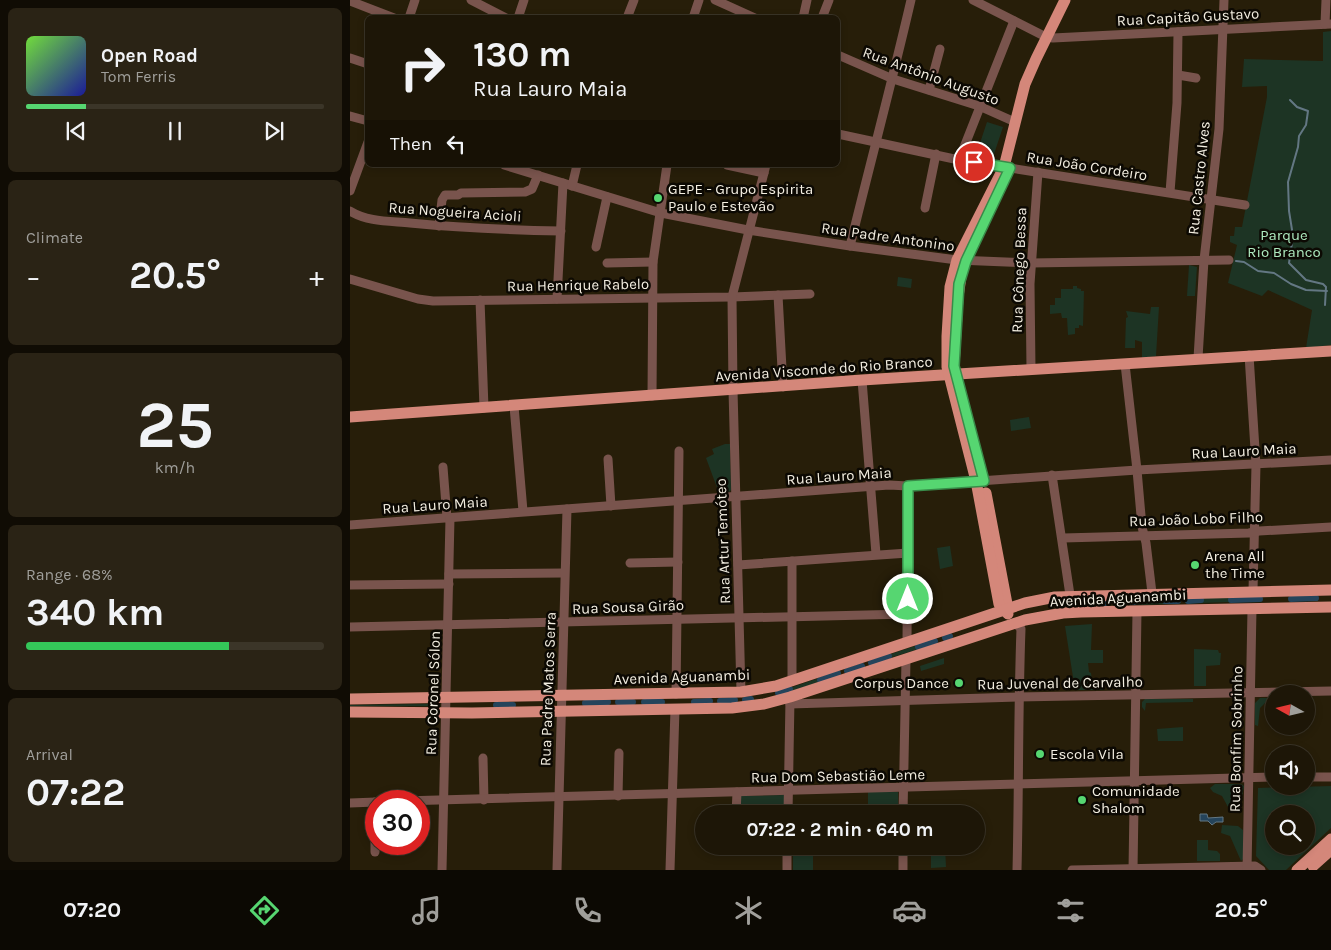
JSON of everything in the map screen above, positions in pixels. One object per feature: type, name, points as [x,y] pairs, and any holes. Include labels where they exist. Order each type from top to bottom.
[{"type":"main road","points":[[1007,167],[1015,122],[1065,0]]},
{"type":"main road","points":[[1050,38],[1072,0]]},
{"type":"main road","points":[[1016,623],[1006,609],[980,481],[952,376],[961,261],[1007,167],[1029,85]]},
{"type":"main road","name":"Avenida Visconde do Rio Branco","points":[[350,417],[862,380],[952,376],[1031,369],[1331,351]]},
{"type":"main road","name":"Avenida Aguanambi","points":[[351,699],[676,694],[761,690],[1037,600],[1070,595],[1331,590]]},
{"type":"main road","name":"Avenida Aguanambi","points":[[350,712],[732,708],[790,701],[906,659],[1016,623],[1063,613],[1331,607]]},
{"type":"main road","points":[[1297,870],[1331,839]]},
{"type":"main road","points":[[1308,870],[1331,850]]},
{"type":"street","points":[[410,15],[415,0]]},
{"type":"street","points":[[471,0],[500,15]]},
{"type":"street","points":[[519,15],[524,0]]},
{"type":"street","points":[[628,15],[634,0]]},
{"type":"street","points":[[694,15],[698,0]]},
{"type":"street","points":[[714,0],[748,15]]},
{"type":"street","points":[[804,15],[807,0]]},
{"type":"street","points":[[823,15],[829,0]]},
{"type":"street","points":[[973,0],[1050,38]]},
{"type":"street","name":"Rua Castro Alves","points":[[1198,358],[1204,260],[1219,129],[1224,0]]},
{"type":"street","points":[[1326,0],[1328,24]]},
{"type":"street","points":[[350,1],[386,15]]},
{"type":"street","points":[[850,246],[875,141],[893,79],[908,1]]},
{"type":"street","points":[[959,160],[1014,21]]},
{"type":"street","name":"Rua Capitão Gustavo","points":[[1050,38],[1328,24]]},
{"type":"street","points":[[1170,192],[1175,138],[1178,32]]},
{"type":"street","points":[[929,90],[940,49]]},
{"type":"street","name":"Rua Antônio Augusto","points":[[840,56],[893,79],[979,106],[1015,122]]},
{"type":"street","points":[[350,58],[365,63]]},
{"type":"street","points":[[1178,75],[1196,78]]},
{"type":"street","points":[[350,116],[365,121]]},
{"type":"street","name":"Rua João Cordeiro","points":[[840,134],[959,160],[1245,205]]},
{"type":"street","points":[[350,191],[365,150]]},
{"type":"street","points":[[925,208],[936,154]]},
{"type":"street","name":"Rua Padre Antonino","points":[[511,167],[660,213],[748,230],[961,261],[1030,263],[1229,260]]},
{"type":"street","points":[[557,299],[561,231],[567,184],[576,167]]},
{"type":"street","points":[[652,396],[653,262],[667,167]]},
{"type":"street","points":[[746,167],[765,169]]},
{"type":"street","name":"Rua Artur Temóteo","points":[[741,692],[732,390],[732,297],[765,169]]},
{"type":"street","name":"Rua Cônego Bessa","points":[[1031,369],[1030,263],[1038,172]]},
{"type":"street","points":[[439,226],[442,200],[445,195],[525,192],[532,189],[538,175]]},
{"type":"street","points":[[596,247],[606,197]]},
{"type":"street","name":"Rua Nogueira Acioli","points":[[350,212],[362,218],[439,226],[561,231]]},
{"type":"street","points":[[607,262],[653,262]]},
{"type":"street","name":"Rua Henrique Rabelo","points":[[350,280],[418,299],[433,301],[732,297],[810,294]]},
{"type":"street","points":[[778,294],[783,387]]},
{"type":"street","points":[[480,300],[484,408]]},
{"type":"street","points":[[1249,355],[1256,464],[1253,591]]},
{"type":"street","points":[[1125,364],[1142,526],[1152,594]]},
{"type":"street","points":[[862,380],[876,554]]},
{"type":"street","points":[[514,406],[523,511]]},
{"type":"street","points":[[676,694],[678,451]]},
{"type":"street","points":[[608,459],[611,506]]},
{"type":"street","name":"Rua Lauro Maia","points":[[350,525],[870,487],[1331,460]]},
{"type":"street","name":"Rua Coronel Sólon","points":[[442,870],[449,584],[449,518],[443,467]]},
{"type":"street","points":[[1052,476],[1063,538],[1070,595]]},
{"type":"street","points":[[907,642],[908,486]]},
{"type":"street","name":"Rua Padre Matos Serra","points":[[557,870],[567,509]]},
{"type":"street","name":"Rua João Lobo Filho","points":[[1063,538],[1255,532],[1331,527]]},
{"type":"street","points":[[738,565],[908,553]]},
{"type":"street","points":[[792,561],[792,681]]},
{"type":"street","points":[[630,563],[678,562]]},
{"type":"street","points":[[449,574],[564,573]]},
{"type":"street","points":[[350,585],[449,584]]},
{"type":"street","name":"Rua Bonfim Sobrinho","points":[[1247,868],[1252,609]]},
{"type":"street","points":[[1133,869],[1137,610]]},
{"type":"street","name":"Rua Sousa Girão","points":[[350,628],[677,618],[908,614]]},
{"type":"street","points":[[1016,623],[1021,629],[1018,697],[1019,785],[1017,870]]},
{"type":"street","points":[[903,805],[906,659]]},
{"type":"street","name":"Rua Juvenal de Carvalho","points":[[790,701],[905,701],[1331,691]]},
{"type":"street","points":[[788,805],[790,701]]},
{"type":"street","points":[[670,870],[675,709]]},
{"type":"street","points":[[618,796],[619,753]]},
{"type":"street","points":[[483,758],[484,800]]},
{"type":"street","name":"Rua Dom Sebastião Leme","points":[[430,800],[1265,777]]},
{"type":"street","points":[[1315,777],[1331,777]]},
{"type":"street","points":[[736,792],[736,805]]},
{"type":"street","points":[[350,803],[365,802]]},
{"type":"street","points":[[787,855],[787,870]]},
{"type":"street","points":[[903,855],[903,870]]},
{"type":"street","points":[[1072,870],[1247,868],[1257,866],[1261,870]]},
{"type":"green space","name":"Parque Rio Branco","points":[[1331,31],[1331,345],[1306,348],[1312,310],[1268,290],[1262,296],[1228,283],[1237,245],[1230,242],[1230,236],[1234,236],[1235,227],[1242,227],[1267,97],[1267,86],[1242,87],[1244,59],[1323,61],[1323,32]]},
{"type":"green space","points":[[987,122],[1003,127],[994,154],[978,149]]},
{"type":"green space","points":[[1189,265],[1197,267],[1195,296],[1187,296]]},
{"type":"green space","points":[[898,277],[912,279],[911,288],[897,286]]},
{"type":"green space","points":[[1073,286],[1077,286],[1081,291],[1084,291],[1083,326],[1079,325],[1079,328],[1075,328],[1075,334],[1068,335],[1067,318],[1062,318],[1061,313],[1050,314],[1050,305],[1055,305],[1055,298],[1061,298],[1061,289],[1073,289]]},
{"type":"green space","points":[[1151,307],[1159,307],[1156,356],[1142,358],[1142,342],[1135,340],[1135,348],[1125,348],[1126,318],[1128,317],[1126,311],[1150,314]]},
{"type":"green space","points":[[1029,417],[1031,428],[1011,431],[1010,420]]},
{"type":"green space","points":[[730,444],[731,490],[719,493],[706,458],[714,454],[712,449]]},
{"type":"green space","points":[[950,546],[953,566],[940,569],[937,548]]},
{"type":"green space","points":[[1201,598],[1231,598],[1231,602],[1201,603]]},
{"type":"green space","points":[[1165,599],[1165,604],[1134,605],[1134,600]]},
{"type":"green space","points":[[1090,601],[1090,605],[1064,607],[1064,602]]},
{"type":"green space","points":[[1092,624],[1091,650],[1103,650],[1103,663],[1088,663],[1089,672],[1091,673],[1092,681],[1103,682],[1103,690],[1075,690],[1065,626]]},
{"type":"green space","points":[[918,645],[919,649],[889,658],[888,655]]},
{"type":"green space","points":[[1194,649],[1218,650],[1221,653],[1220,665],[1206,666],[1206,686],[1194,686]]},
{"type":"green space","points":[[944,658],[944,664],[921,671],[920,666]]},
{"type":"green space","points":[[819,678],[820,682],[791,691],[790,688]]},
{"type":"green space","points":[[1260,698],[1265,698],[1265,703],[1260,708],[1258,726],[1255,725],[1255,703]]},
{"type":"green space","points":[[1145,699],[1193,699],[1193,702],[1146,703],[1145,711],[1142,707],[1142,702]]},
{"type":"green space","points":[[430,704],[430,706],[350,706],[350,705]]},
{"type":"green space","points":[[1183,727],[1183,741],[1158,741],[1157,729]]},
{"type":"green space","points":[[1215,784],[1241,784],[1244,786],[1241,802],[1233,802],[1233,808],[1228,807],[1222,796],[1213,792],[1210,788]]},
{"type":"green space","points":[[1315,786],[1331,786],[1331,828],[1315,843],[1315,805],[1265,805],[1265,855],[1302,855],[1286,870],[1269,870],[1256,856],[1258,788],[1265,788],[1265,795],[1315,795]]},
{"type":"green space","points":[[868,792],[898,792],[898,805],[868,805]]},
{"type":"green space","points":[[784,795],[784,805],[738,805],[738,796]]},
{"type":"green space","points":[[1222,825],[1238,826],[1243,830],[1243,859],[1241,861],[1230,836],[1221,833]]},
{"type":"green space","points":[[1197,840],[1208,840],[1208,850],[1217,851],[1220,854],[1220,861],[1197,861]]},
{"type":"green space","points":[[793,855],[813,855],[813,870],[793,870]]},
{"type":"green space","points":[[931,855],[945,855],[946,867],[931,868]]},
{"type":"water","points":[[1200,814],[1207,814],[1208,818],[1223,817],[1223,822],[1216,822],[1212,825],[1208,821],[1200,821]]},
{"type":"waterway","points":[[1290,100],[1297,107],[1308,111],[1306,125],[1299,136],[1298,147],[1288,182],[1289,211],[1293,236],[1289,263],[1306,280],[1323,284],[1326,287],[1325,305]]},
{"type":"waterway","points":[[1236,261],[1244,262],[1258,271],[1274,273],[1291,284],[1306,290],[1327,291]]},
{"type":"waterway","points":[[1291,599],[1316,598]]},
{"type":"waterway","points":[[1231,600],[1260,599]]},
{"type":"waterway","points":[[1188,601],[1201,600]]},
{"type":"waterway","points":[[1165,601],[1178,601]]},
{"type":"waterway","points":[[1116,602],[1134,602]]},
{"type":"waterway","points":[[1090,603],[1105,603]]},
{"type":"waterway","points":[[945,638],[950,636]]},
{"type":"waterway","points":[[918,647],[935,641]]},
{"type":"waterway","points":[[871,663],[889,656]]},
{"type":"waterway","points":[[847,671],[862,666]]},
{"type":"waterway","points":[[820,680],[838,673]]},
{"type":"waterway","points":[[778,693],[790,689]]},
{"type":"waterway","points":[[745,700],[751,699]]},
{"type":"waterway","points":[[720,701],[735,700]]},
{"type":"waterway","points":[[694,702],[710,701]]},
{"type":"waterway","points":[[585,703],[608,702]]},
{"type":"waterway","points":[[618,702],[633,702]]},
{"type":"waterway","points":[[644,702],[662,702]]},
{"type":"waterway","points":[[496,705],[513,705]]},
{"type":"place","name":"GEPE - Grupo Espirita Paulo e Estevão","points":[[658,198]]},
{"type":"place","name":"Arena All the Time","points":[[1195,565]]},
{"type":"place","name":"Corpus Dance","points":[[959,683]]},
{"type":"place","name":"Escola Vila","points":[[1040,754]]},
{"type":"place","name":"Comunidade Shalom","points":[[1082,800]]},
{"type":"route","points":[[908,599],[908,486],[984,481],[954,366],[959,284],[962,270],[1010,168],[974,162]]}]
